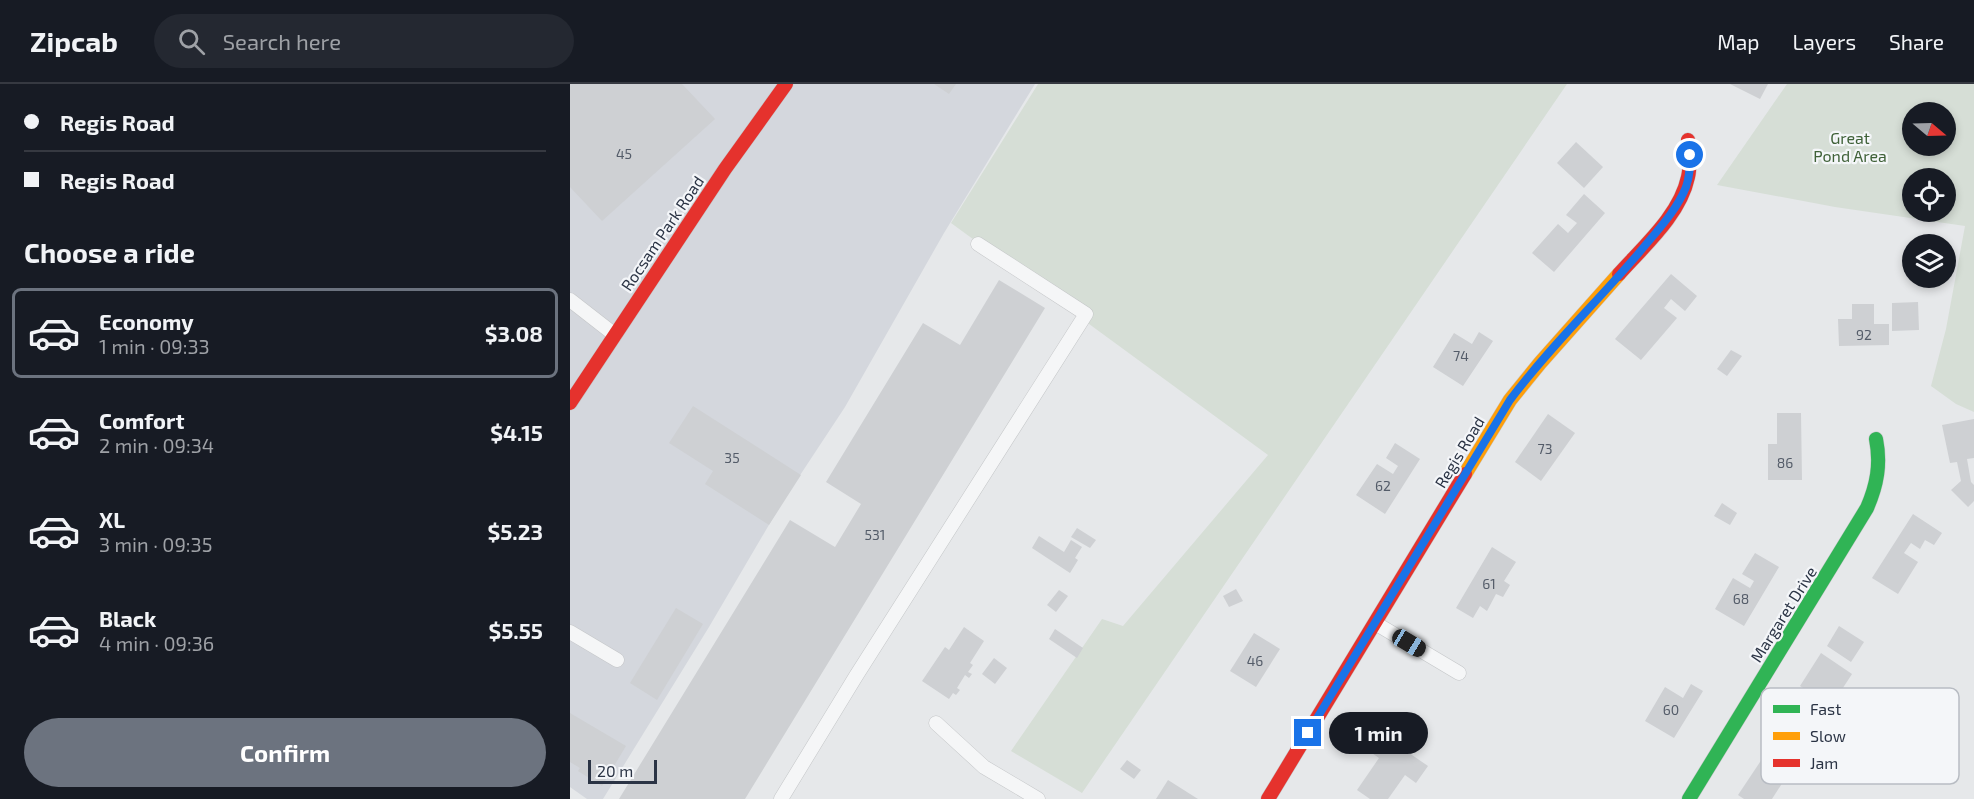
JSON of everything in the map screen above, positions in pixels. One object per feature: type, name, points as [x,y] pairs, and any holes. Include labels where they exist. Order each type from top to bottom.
[{"type":"street","name":"Rocsam Park Road","points":[[570,403],[725,169],[786,84]]},
{"type":"street","name":"Regis Road","points":[[1268,799],[1510,400],[1535,368],[1610,287],[1674,208],[1686,187],[1690,171],[1688,140]]},
{"type":"street","name":"Margaret Drive","points":[[1689,799],[1864,514],[1873,495],[1880,467],[1880,453],[1876,439]]},
{"type":"lane","points":[[781,799],[856,676],[1086,314],[978,244]]},
{"type":"lane","points":[[570,300],[615,335]]},
{"type":"lane","points":[[1375,623],[1459,673]]},
{"type":"lane","points":[[570,632],[617,660]]},
{"type":"lane","points":[[936,723],[984,767],[1038,799]]},
{"type":"shaded area","points":[[570,84],[1035,84],[944,233],[845,407],[783,501],[709,627],[603,799],[587,799],[570,787]]},
{"type":"green space","points":[[1038,84],[1567,84],[1082,793],[1011,751],[1102,619],[1123,626],[1268,455],[951,223]]},
{"type":"green space","name":"Great Pond Area","points":[[1787,84],[1974,84],[1974,412],[1956,404],[1931,386],[1946,329],[1954,288],[1956,288],[1956,275],[1965,226],[1938,222],[1956,222],[1956,168],[1902,168],[1902,217],[1717,185]]},
{"type":"building","points":[[570,84],[682,84],[715,119],[602,221],[570,187]]},
{"type":"building","points":[[934,84],[956,84],[949,94]]},
{"type":"building","points":[[1730,84],[1768,84],[1760,99]]},
{"type":"building","points":[[1576,142],[1603,167],[1584,188],[1557,163]]},
{"type":"building","points":[[1584,194],[1605,213],[1554,272],[1532,253],[1558,224],[1568,233],[1577,223],[1566,215]]},
{"type":"building","points":[[1671,274],[1697,296],[1685,311],[1671,299],[1664,308],[1677,318],[1641,360],[1615,339]]},
{"type":"building","points":[[999,280],[1045,308],[745,799],[619,799],[790,520],[835,547],[861,504],[826,482],[923,323],[960,345]]},
{"type":"building","points":[[1918,302],[1919,330],[1892,331],[1892,303]]},
{"type":"building","points":[[1852,304],[1874,304],[1874,324],[1889,324],[1889,345],[1839,346],[1838,319],[1852,319]]},
{"type":"building","points":[[1479,332],[1493,341],[1463,386],[1433,367],[1454,333],[1472,344]]},
{"type":"building","points":[[1731,350],[1742,356],[1727,376],[1717,369]]},
{"type":"building","points":[[693,406],[801,475],[769,525],[705,484],[713,471],[669,443]]},
{"type":"building","points":[[1777,413],[1801,413],[1802,480],[1768,480],[1768,444],[1777,444]]},
{"type":"building","points":[[1548,414],[1575,433],[1541,481],[1515,462]]},
{"type":"building","points":[[1974,419],[1974,458],[1967,459],[1971,482],[1974,485],[1974,501],[1968,507],[1951,490],[1961,481],[1957,462],[1950,463],[1942,425]]},
{"type":"building","points":[[1395,443],[1420,459],[1385,514],[1356,495],[1377,464],[1393,474],[1398,466],[1386,458]]},
{"type":"building","points":[[1722,503],[1737,513],[1730,525],[1714,516]]},
{"type":"building","points":[[1913,514],[1942,533],[1934,545],[1925,540],[1920,549],[1911,543],[1904,553],[1918,562],[1898,594],[1872,578]]},
{"type":"building","points":[[1077,528],[1096,540],[1090,548],[1071,537]]},
{"type":"building","points":[[1039,536],[1064,552],[1071,540],[1082,547],[1075,558],[1078,560],[1070,573],[1032,548]]},
{"type":"building","points":[[1492,547],[1516,562],[1504,581],[1510,585],[1503,597],[1496,594],[1487,611],[1480,606],[1473,618],[1456,608]]},
{"type":"building","points":[[1755,553],[1779,567],[1744,626],[1715,609],[1733,578],[1750,588],[1754,581],[1742,574]]},
{"type":"building","points":[[1236,589],[1243,601],[1229,607],[1223,596]]},
{"type":"building","points":[[1059,590],[1068,596],[1056,612],[1047,605]]},
{"type":"building","points":[[676,608],[703,624],[657,700],[630,683]]},
{"type":"building","points":[[1839,626],[1864,642],[1851,662],[1827,646]]},
{"type":"building","points":[[964,627],[984,641],[970,663],[973,665],[968,672],[972,674],[969,678],[965,675],[957,688],[960,690],[956,695],[953,693],[949,699],[922,681],[945,647],[949,650]]},
{"type":"building","points":[[1055,629],[1083,648],[1077,658],[1049,639]]},
{"type":"building","points":[[1254,633],[1280,649],[1256,687],[1230,671]]},
{"type":"building","points":[[1821,653],[1852,674],[1843,688],[1803,688],[1800,686]]},
{"type":"building","points":[[994,658],[1007,668],[995,684],[982,674]]},
{"type":"building","points":[[1691,684],[1703,691],[1674,738],[1645,721],[1665,687],[1683,698]]},
{"type":"building","points":[[570,713],[626,746],[602,786],[578,771],[580,768],[570,762]]},
{"type":"building","points":[[1380,733],[1428,766],[1416,783],[1405,775],[1388,799],[1370,799],[1357,790],[1379,758],[1369,751]]},
{"type":"building","points":[[1127,760],[1141,770],[1134,779],[1120,769]]},
{"type":"building","points":[[1761,760],[1761,784],[1782,784],[1772,799],[1744,799],[1738,795]]},
{"type":"building","points":[[1168,780],[1198,799],[1156,799]]},
{"type":"traffic: fast","points":[[1689,799],[1867,508],[1877,474],[1876,439]]},
{"type":"traffic: slow","points":[[1465,474],[1510,400],[1619,274]]},
{"type":"traffic: jam","points":[[570,403],[725,169],[786,84]]},
{"type":"traffic: jam","points":[[1619,274],[1660,229],[1684,191],[1689,172],[1688,140]]},
{"type":"traffic: jam","points":[[1268,799],[1465,474]]},
{"type":"route","points":[[1308,733],[1510,400],[1535,368],[1610,287],[1670,215],[1686,187],[1690,171],[1690,155]]}]
